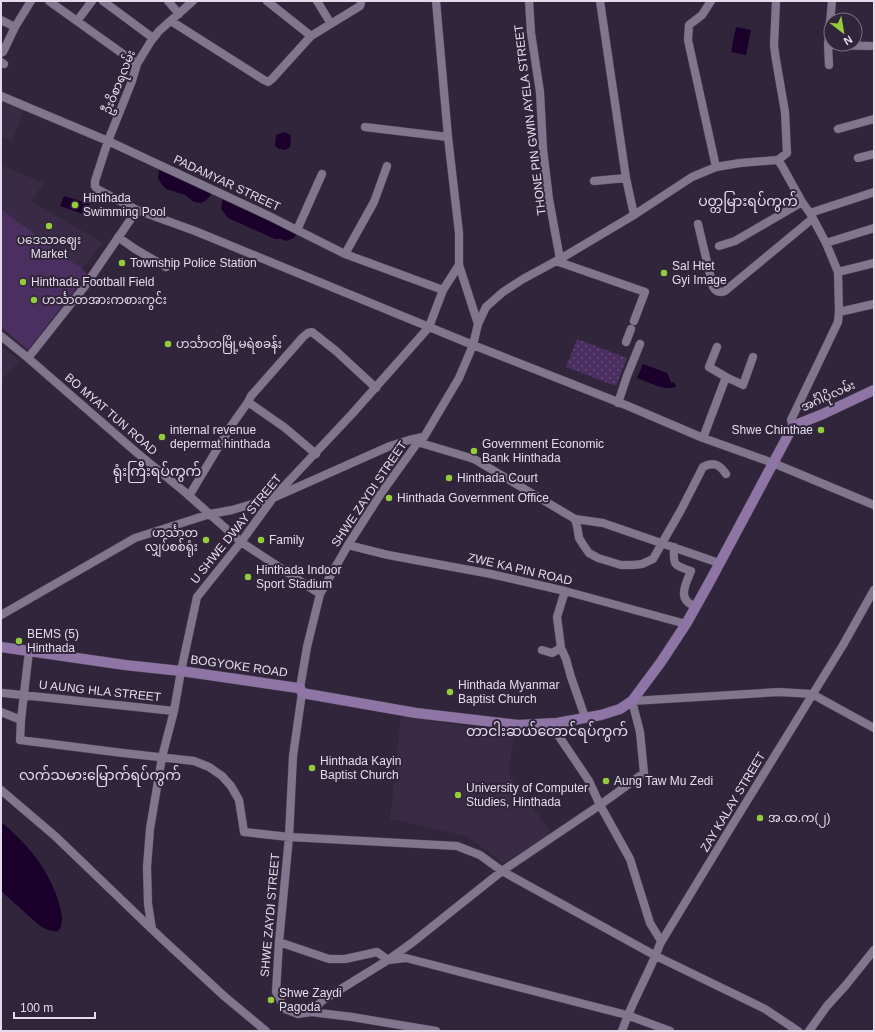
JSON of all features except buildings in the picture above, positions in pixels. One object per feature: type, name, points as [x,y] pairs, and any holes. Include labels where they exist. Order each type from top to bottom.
[{"type":"main road","name":"အင်္ဂါပိုလမ်း","points":[[793,426],[823,414],[874,390]]},
{"type":"main road","points":[[632,701],[661,662],[686,624],[793,426]]},
{"type":"main road","name":"BOGYOKE ROAD","points":[[1,647],[125,665],[181,671],[301,691],[416,713],[518,725],[557,723],[601,715],[620,709],[632,701]]},
{"type":"street","points":[[1,53],[3,52],[31,1]]},
{"type":"street","points":[[49,1],[137,64]]},
{"type":"street","points":[[77,21],[92,1]]},
{"type":"street","points":[[103,1],[153,38]]},
{"type":"street","points":[[168,1],[179,14]]},
{"type":"street","name":"ဦးဝိစာရလမ်း","points":[[137,210],[97,189],[95,186],[95,181],[108,141],[132,81],[137,64],[159,31],[193,1]]},
{"type":"street","points":[[267,1],[310,36]]},
{"type":"street","points":[[317,1],[330,24]]},
{"type":"street","points":[[171,21],[268,82],[310,36],[360,6],[361,1]]},
{"type":"street","points":[[436,1],[448,137],[459,233],[459,265],[478,324]]},
{"type":"street","name":"THONE PIN GWIN AYELA STREET","points":[[529,1],[531,33],[540,92],[543,149],[558,260]]},
{"type":"street","points":[[600,1],[626,178],[634,215]]},
{"type":"street","points":[[712,1],[702,15],[689,25],[688,40],[716,168]]},
{"type":"street","points":[[776,1],[774,46],[785,112],[787,152],[778,160],[826,242],[838,272],[838,322],[791,420],[793,426]]},
{"type":"street","points":[[831,12],[832,1]]},
{"type":"street","points":[[1,20],[16,27]]},
{"type":"street","points":[[863,46],[871,46]]},
{"type":"street","points":[[828,52],[829,65]]},
{"type":"street","name":"PADAMYAR STREET","points":[[1,96],[108,141],[269,216],[345,254],[443,290]]},
{"type":"street","points":[[838,129],[874,119]]},
{"type":"street","points":[[365,127],[448,137]]},
{"type":"street","points":[[858,158],[874,154]]},
{"type":"street","name":"SHWE ZAYDI STREET","points":[[436,1031],[352,1017],[310,1012],[298,1014],[285,1009],[276,992],[294,756],[301,691],[307,647],[320,594],[348,545],[380,495],[421,440],[459,378],[473,345],[478,324],[486,307],[503,292],[523,279],[634,215],[692,178],[716,168],[740,163],[778,160]]},
{"type":"street","points":[[345,254],[374,202],[387,166]]},
{"type":"street","points":[[297,230],[322,174]]},
{"type":"street","points":[[594,181],[626,178]]},
{"type":"street","points":[[698,224],[713,287],[718,292],[722,292],[726,291],[811,216],[874,192]]},
{"type":"street","points":[[718,246],[735,241],[802,202]]},
{"type":"street","points":[[28,358],[85,286],[137,210],[195,230],[473,345],[703,438],[773,463],[874,505]]},
{"type":"street","points":[[826,242],[874,228]]},
{"type":"street","points":[[118,237],[166,268]]},
{"type":"street","points":[[558,260],[645,292],[626,342]]},
{"type":"street","points":[[838,272],[874,263]]},
{"type":"street","name":"U SHWE DWAY STREET","points":[[152,929],[148,904],[150,829],[162,757],[174,711],[197,597],[241,542],[273,498],[316,454],[429,327],[443,290],[459,265]]},
{"type":"street","points":[[839,312],[874,304]]},
{"type":"street","points":[[189,496],[251,396],[308,333],[312,332],[336,351],[376,388]]},
{"type":"street","name":"BO MYAT TUN ROAD","points":[[1,336],[241,542],[320,594]]},
{"type":"street","points":[[618,403],[640,344]]},
{"type":"street","points":[[717,347],[709,367],[743,385],[753,358]]},
{"type":"street","points":[[703,438],[726,377]]},
{"type":"street","points":[[248,402],[284,427],[316,454]]},
{"type":"street","points":[[1,615],[135,538],[210,514],[232,510],[273,498],[390,446],[409,440],[421,440],[474,459],[576,519],[603,523],[719,562]]},
{"type":"street","points":[[576,519],[579,538],[589,553],[598,558],[621,565],[633,566],[642,564],[653,559],[684,505],[703,467],[709,464],[716,465],[722,468],[726,474]]},
{"type":"street","name":"ZWE KA PIN ROAD","points":[[348,545],[388,555],[484,573],[565,591],[686,624]]},
{"type":"street","points":[[674,547],[674,563],[677,566],[691,571],[684,588],[684,593],[687,602],[696,606]]},
{"type":"street","name":"ZAY KALAY STREET","points":[[622,1031],[627,1015],[656,956],[660,944],[843,645],[874,590]]},
{"type":"street","points":[[565,591],[557,617],[561,648],[585,717]]},
{"type":"street","points":[[542,650],[552,653],[561,648]]},
{"type":"street","points":[[29,651],[20,740],[194,761],[208,766],[222,776],[231,786],[239,800],[244,832],[289,837],[457,846],[480,855],[502,871],[656,956],[765,1009],[798,1031]]},
{"type":"street","points":[[310,1012],[323,1000],[388,960],[502,871],[600,805],[644,773],[640,732],[632,701],[779,692],[812,694],[874,728]]},
{"type":"street","name":"U AUNG HLA STREET","points":[[3,693],[24,694],[174,711]]},
{"type":"street","points":[[1,712],[21,720]]},
{"type":"street","points":[[550,723],[588,781],[630,859],[650,923],[661,942],[660,944]]},
{"type":"street","points":[[1,790],[55,836],[224,996],[266,1031]]},
{"type":"street","points":[[279,942],[329,959],[345,959],[377,952],[388,960],[406,958],[627,1015],[670,1031]]},
{"type":"street","points":[[809,1031],[827,1006],[874,950]]},
{"type":"shaded area","points":[[736,27],[751,30],[746,55],[731,52]]},
{"type":"shaded area","points":[[1,98],[25,107],[12,141],[1,137]]},
{"type":"shaded area","points":[[285,132],[290,135],[290,147],[285,150],[279,149],[275,146],[276,135]]},
{"type":"shaded area","points":[[163,163],[208,184],[211,187],[211,195],[205,201],[200,203],[194,202],[185,195],[166,189],[158,178],[159,171]]},
{"type":"shaded area","name":"ပဒေသာဈေး Market","points":[[1,165],[44,183],[31,201],[103,243],[82,269],[1,209]]},
{"type":"shaded area","name":"Hinthada Swimming Pool","points":[[64,196],[90,204],[86,215],[60,206]]},
{"type":"shaded area","points":[[223,197],[297,233],[294,238],[286,241],[275,239],[228,218],[221,209]]},
{"type":"shaded area","name":"ဟင်္သာတအားကစားကွင်း","points":[[1,209],[87,274],[28,350],[1,327]]},
{"type":"shaded area","points":[[577,339],[627,358],[616,386],[566,367]]},
{"type":"shaded area","points":[[1,346],[20,361],[1,380]]},
{"type":"shaded area","points":[[643,364],[667,373],[671,382],[675,383],[676,387],[666,388],[656,386],[637,378]]},
{"type":"shaded area","name":"University of Computer Studies, Hinthada","points":[[401,716],[515,734],[508,772],[551,833],[504,863],[466,836],[390,819]]},
{"type":"shaded area","points":[[1,822],[30,850],[38,860],[51,882],[62,916],[62,922],[58,931],[49,930],[40,926],[1,891]]},
{"type":"place","name":"Hinthada Swimming Pool","points":[[75,205]]},
{"type":"place","name":"ပဒေသာဈေး Market","points":[[49,226]]},
{"type":"place","name":"Township Police Station","points":[[122,263]]},
{"type":"place","name":"Sal Htet Gyi Image","points":[[664,273]]},
{"type":"place","name":"Hinthada Football Field","points":[[23,282]]},
{"type":"place","name":"ဟင်္သာတအားကစားကွင်း","points":[[34,300]]},
{"type":"place","name":"ဟင်္သာတမြို့မရဲစခန်း","points":[[168,344]]},
{"type":"place","name":"Shwe Chinthae","points":[[821,430]]},
{"type":"place","name":"internal revenue depermat hinthada","points":[[162,437]]},
{"type":"place","name":"Government Economic Bank Hinthada","points":[[474,451]]},
{"type":"place","name":"Hinthada Court","points":[[449,478]]},
{"type":"place","name":"Hinthada Government Office","points":[[389,498]]},
{"type":"place","name":"ဟင်္သာတ လျှပ်စစ်ရုံး","points":[[206,540]]},
{"type":"place","name":"Family","points":[[261,540]]},
{"type":"place","name":"Hinthada Indoor Sport Stadium","points":[[248,577]]},
{"type":"place","name":"BEMS (5) Hinthada","points":[[19,641]]},
{"type":"place","name":"Hinthada Myanmar Baptist Church","points":[[450,692]]},
{"type":"place","name":"Hinthada Kayin Baptist Church","points":[[312,768]]},
{"type":"place","name":"Aung Taw Mu Zedi","points":[[606,781]]},
{"type":"place","name":"University of Computer Studies, Hinthada","points":[[458,795]]},
{"type":"place","name":"အ.ထ.က(၂)","points":[[760,818]]},
{"type":"place","name":"Shwe Zaydi Pagoda","points":[[271,1000]]},
{"type":"district","name":"ပတ္တမြားရပ်ကွက်","points":[[748,201]]},
{"type":"district","name":"ရုံးကြီးရပ်ကွက်","points":[[157,471]]},
{"type":"district","name":"တာငါးဆယ်တောင်ရပ်ကွက်","points":[[547,731]]},
{"type":"district","name":"လက်သမားမြောက်ရပ်ကွက်","points":[[100,775]]}]
